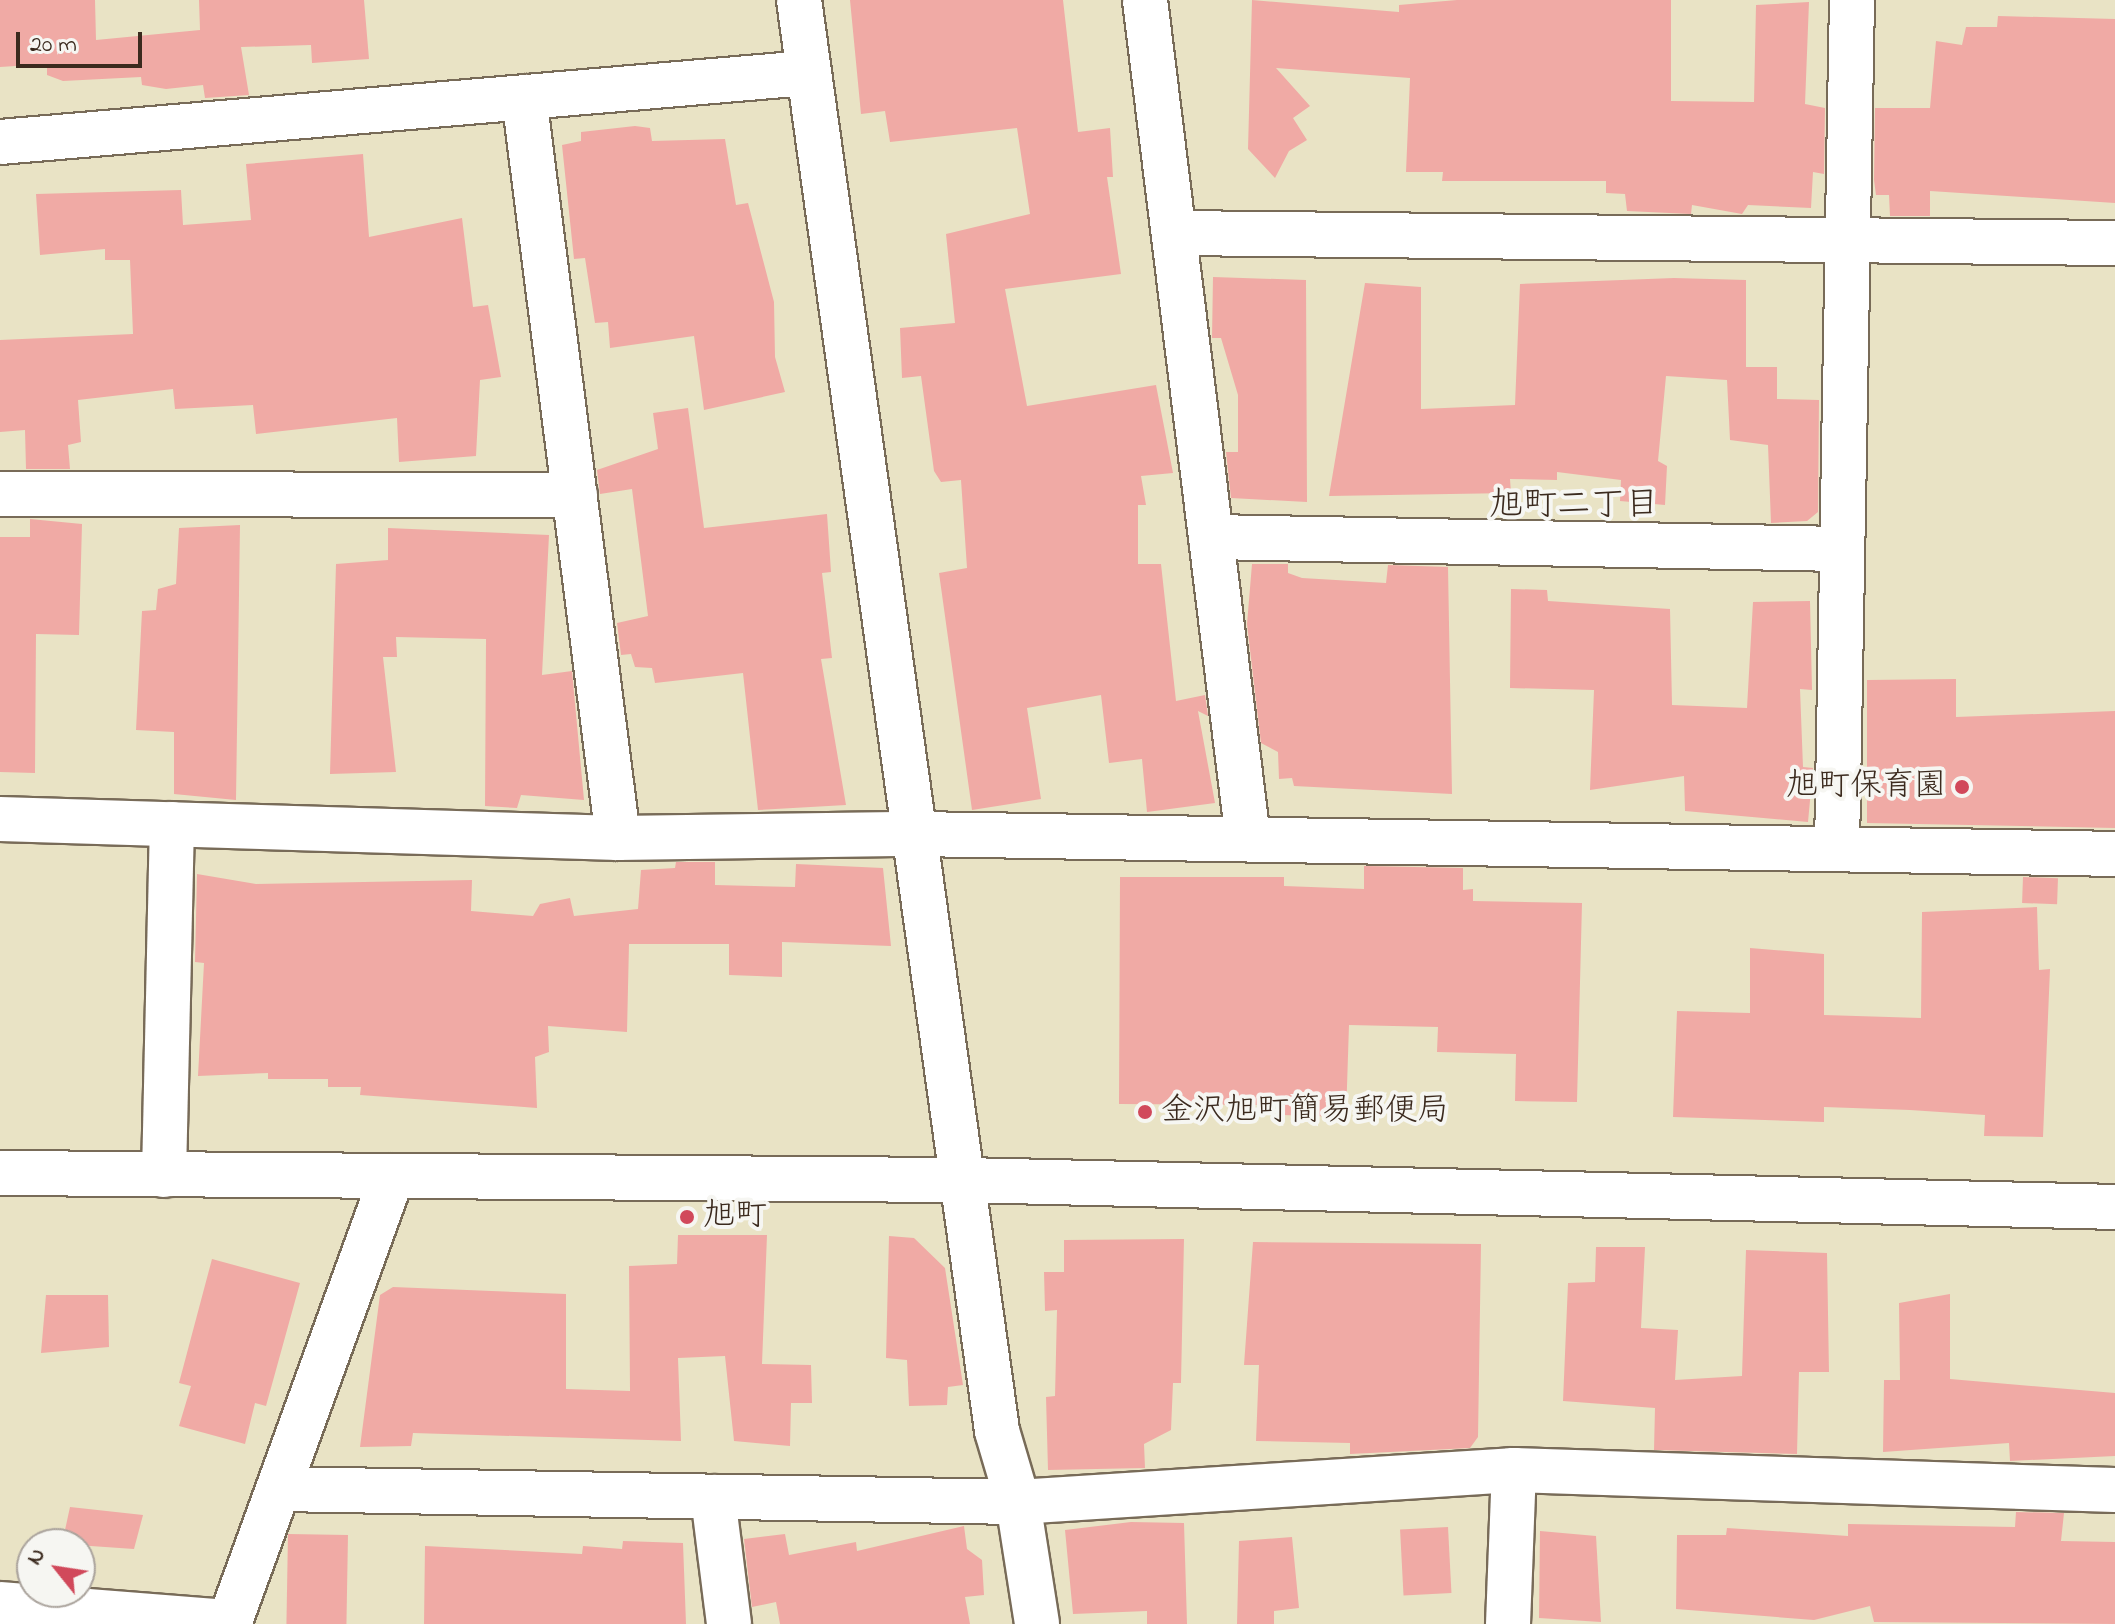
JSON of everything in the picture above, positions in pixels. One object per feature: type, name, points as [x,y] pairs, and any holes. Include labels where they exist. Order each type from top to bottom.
[{"type":"street","points":[[799,0],[997,1431],[1018,1502],[1037,1624]]},
{"type":"street","points":[[1145,0],[1248,839]]},
{"type":"street","points":[[1837,849],[1839,549],[1852,0]]},
{"type":"street","points":[[0,142],[807,73]]},
{"type":"street","points":[[524,97],[618,838]]},
{"type":"street","points":[[1174,233],[2115,243]]},
{"type":"street","points":[[0,494],[575,495]]},
{"type":"street","points":[[1211,537],[1839,549]]},
{"type":"street","points":[[0,819],[618,838],[915,834],[2115,854]]},
{"type":"street","points":[[164,1175],[172,824]]},
{"type":"street","points":[[0,1173],[964,1180],[2115,1207]]},
{"type":"street","points":[[0,1604],[230,1623],[392,1177]]},
{"type":"street","points":[[279,1489],[1018,1502],[1514,1470],[2115,1490]]},
{"type":"street","points":[[1508,1624],[1514,1470]]},
{"type":"street","points":[[713,1497],[729,1624]]},
{"type":"building","points":[[0,0],[95,0],[96,40],[200,30],[199,0],[364,0],[369,59],[312,63],[311,45],[241,47],[249,95],[205,98],[203,85],[166,89],[142,85],[141,77],[63,81],[47,75],[47,64],[0,67]]},
{"type":"building","points":[[850,0],[1063,0],[1078,132],[1110,128],[1113,177],[1107,177],[1121,274],[1005,289],[1027,406],[1156,385],[1173,473],[1141,476],[1146,505],[1138,505],[1138,564],[1161,564],[1176,701],[1205,695],[1208,716],[1198,711],[1215,803],[1147,812],[1142,759],[1109,763],[1101,695],[1027,708],[1041,799],[972,810],[939,573],[967,568],[961,480],[941,482],[934,471],[921,376],[902,378],[900,328],[955,323],[946,234],[1030,214],[1017,128],[890,142],[885,111],[861,114]]},
{"type":"building","points":[[1252,0],[1399,12],[1399,5],[1457,0],[1671,0],[1671,101],[1754,102],[1756,5],[1809,2],[1805,104],[1825,108],[1824,174],[1813,172],[1811,208],[1748,205],[1742,214],[1692,205],[1691,214],[1627,211],[1625,194],[1606,193],[1606,181],[1442,181],[1443,172],[1406,172],[1410,78],[1276,68],[1310,106],[1293,118],[1307,140],[1289,151],[1275,178],[1248,149]]},
{"type":"building","points":[[1998,16],[2115,19],[2115,203],[1930,191],[1930,216],[1890,216],[1889,195],[1876,195],[1875,108],[1930,108],[1936,41],[1962,45],[1966,27],[1997,27]]},
{"type":"building","points":[[635,126],[650,128],[652,141],[725,139],[736,205],[748,203],[774,302],[775,357],[785,392],[704,410],[694,336],[610,348],[608,322],[595,323],[585,258],[574,259],[562,145],[581,141],[581,132]]},
{"type":"building","points":[[363,154],[369,237],[462,218],[473,307],[488,305],[501,377],[480,380],[476,456],[399,462],[397,418],[256,434],[253,405],[175,409],[173,389],[78,400],[81,442],[68,445],[70,469],[26,469],[25,430],[0,432],[0,340],[133,334],[130,260],[105,260],[105,249],[40,255],[36,194],[181,190],[183,225],[251,220],[246,164]]},
{"type":"building","points":[[1213,277],[1306,280],[1307,502],[1231,498],[1226,452],[1238,452],[1238,395],[1221,338],[1212,338]]},
{"type":"building","points":[[1674,278],[1746,280],[1746,367],[1777,367],[1777,399],[1819,400],[1818,512],[1807,521],[1771,523],[1768,445],[1730,440],[1727,380],[1666,376],[1658,461],[1667,466],[1665,505],[1620,501],[1621,480],[1557,472],[1557,480],[1510,479],[1511,493],[1329,496],[1365,283],[1421,287],[1421,409],[1515,405],[1520,284]]},
{"type":"building","points":[[688,408],[704,528],[827,514],[831,572],[822,573],[832,658],[821,659],[846,805],[758,810],[743,673],[655,683],[652,668],[635,667],[631,654],[621,655],[617,623],[648,616],[632,489],[600,494],[597,470],[658,449],[653,413]]},
{"type":"building","points":[[30,519],[82,524],[79,635],[36,634],[35,773],[0,772],[0,537],[30,537]]},
{"type":"building","points":[[240,525],[236,800],[174,794],[174,732],[136,730],[142,611],[156,610],[158,589],[176,584],[179,528]]},
{"type":"building","points":[[388,528],[549,535],[542,675],[572,671],[584,800],[521,795],[517,808],[485,806],[486,639],[396,637],[397,657],[383,657],[396,772],[330,774],[336,564],[388,560]]},
{"type":"building","points":[[1252,564],[1288,564],[1288,573],[1302,578],[1386,583],[1388,565],[1448,567],[1452,794],[1294,786],[1292,778],[1279,779],[1278,752],[1261,743],[1247,624]]},
{"type":"building","points":[[1511,589],[1547,590],[1548,601],[1670,609],[1672,705],[1747,708],[1753,602],[1810,601],[1812,690],[1800,689],[1803,767],[1813,768],[1808,822],[1685,811],[1684,776],[1590,790],[1594,690],[1510,688]]},
{"type":"building","points":[[1956,679],[1956,717],[2115,711],[2115,828],[1867,823],[1867,680]]},
{"type":"building","points":[[676,862],[715,862],[715,885],[795,887],[796,864],[883,868],[891,946],[782,942],[782,977],[729,975],[729,944],[629,944],[627,1032],[548,1026],[549,1052],[535,1057],[537,1108],[360,1095],[361,1087],[328,1087],[328,1079],[268,1079],[268,1073],[198,1076],[204,963],[195,962],[197,874],[256,884],[472,880],[471,911],[533,916],[540,904],[570,898],[574,916],[638,909],[641,870],[675,868]]},
{"type":"building","points":[[1364,866],[1463,868],[1463,890],[1473,889],[1473,901],[1582,903],[1577,1102],[1515,1101],[1516,1054],[1437,1052],[1438,1027],[1349,1025],[1346,1117],[1282,1115],[1282,1105],[1119,1104],[1120,877],[1284,877],[1284,886],[1364,889]]},
{"type":"building","points":[[2023,877],[2058,878],[2057,904],[2022,903]]},
{"type":"building","points":[[2037,907],[2039,970],[2050,969],[2043,1137],[1984,1136],[1985,1115],[1910,1110],[1824,1107],[1824,1122],[1673,1117],[1677,1011],[1750,1013],[1750,948],[1824,954],[1824,1015],[1921,1018],[1922,912]]},
{"type":"building","points":[[678,1235],[767,1235],[762,1364],[811,1365],[812,1403],[791,1403],[790,1446],[734,1441],[725,1356],[678,1358],[681,1441],[413,1433],[411,1446],[360,1447],[380,1295],[393,1287],[566,1294],[566,1389],[630,1391],[629,1266],[677,1264]]},
{"type":"building","points":[[889,1236],[914,1238],[945,1268],[963,1385],[948,1387],[947,1405],[909,1406],[907,1360],[886,1358]]},
{"type":"building","points":[[1184,1239],[1181,1383],[1173,1383],[1171,1430],[1144,1444],[1145,1468],[1048,1470],[1046,1397],[1055,1396],[1057,1310],[1045,1311],[1044,1272],[1064,1272],[1064,1240]]},
{"type":"building","points":[[1253,1242],[1481,1244],[1478,1437],[1470,1448],[1350,1454],[1350,1443],[1256,1441],[1259,1365],[1244,1365]]},
{"type":"building","points":[[1596,1247],[1645,1247],[1641,1328],[1678,1330],[1675,1380],[1742,1376],[1746,1250],[1827,1253],[1829,1372],[1799,1372],[1797,1454],[1654,1450],[1655,1408],[1563,1401],[1568,1283],[1595,1282]]},
{"type":"building","points":[[212,1259],[300,1283],[266,1406],[255,1403],[245,1444],[179,1426],[191,1386],[179,1383]]},
{"type":"building","points":[[1950,1294],[1950,1379],[2115,1393],[2115,1456],[2010,1461],[2009,1443],[1883,1452],[1884,1380],[1900,1380],[1899,1303]]},
{"type":"building","points":[[46,1295],[108,1295],[109,1347],[41,1353]]},
{"type":"building","points":[[70,1507],[143,1515],[134,1549],[96,1546],[96,1528],[65,1528]]},
{"type":"building","points":[[2016,1512],[2064,1513],[2061,1541],[2115,1542],[2115,1624],[1874,1622],[1870,1606],[1814,1620],[1676,1609],[1677,1535],[1726,1535],[1727,1528],[1848,1536],[1848,1524],[2015,1527]]},
{"type":"building","points":[[1131,1522],[1184,1523],[1187,1624],[1147,1624],[1147,1611],[1073,1614],[1065,1530]]},
{"type":"building","points":[[964,1526],[967,1549],[982,1560],[984,1595],[965,1597],[970,1624],[780,1624],[776,1602],[752,1607],[744,1539],[785,1534],[789,1555],[856,1542],[857,1551]]},
{"type":"building","points":[[1448,1527],[1451,1593],[1404,1595],[1400,1530]]},
{"type":"building","points":[[1540,1531],[1596,1536],[1601,1622],[1539,1618]]},
{"type":"building","points":[[288,1534],[348,1535],[346,1624],[286,1624]]},
{"type":"building","points":[[1292,1537],[1299,1608],[1274,1611],[1274,1624],[1237,1624],[1239,1541]]},
{"type":"building","points":[[623,1541],[683,1543],[686,1624],[424,1624],[425,1546],[582,1554],[583,1546],[622,1549]]},
{"type":"place","name":"旭町保育園","points":[[1962,787]]},
{"type":"place","name":"金沢旭町簡易郵便局","points":[[1145,1112]]},
{"type":"place","name":"旭町","points":[[687,1217]]},
{"type":"district","name":"旭町二丁目","points":[[1574,507]]}]
